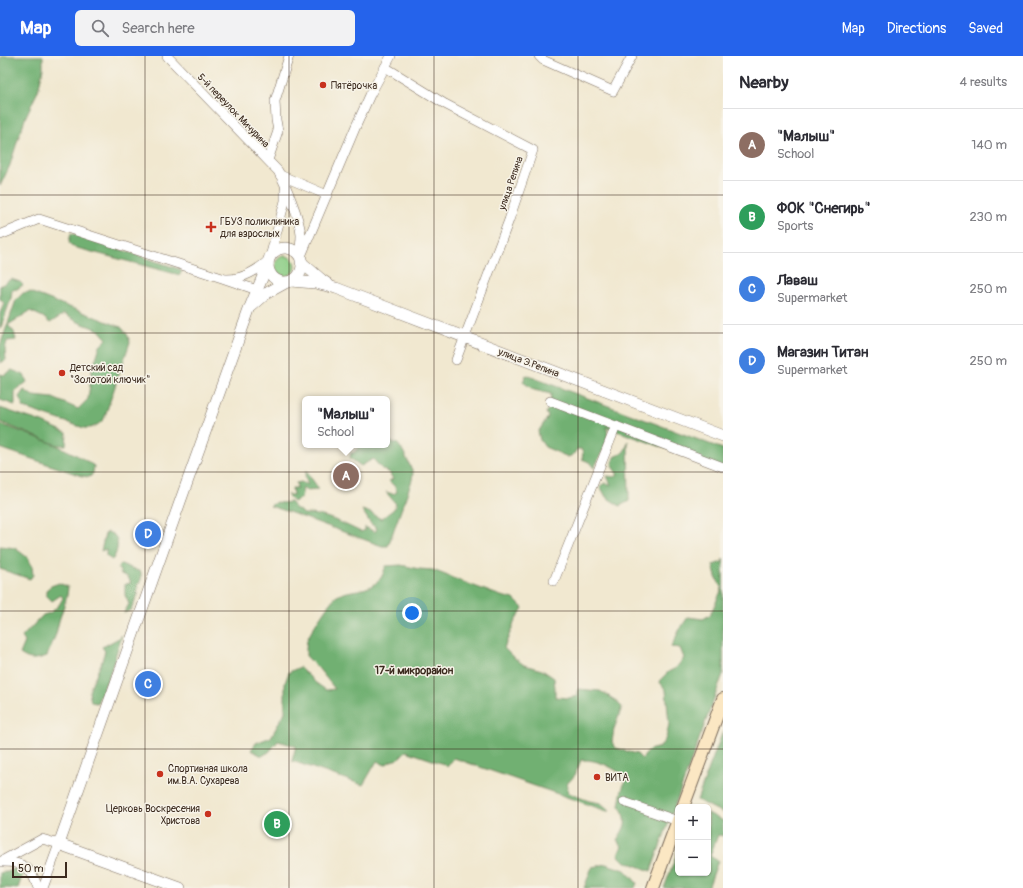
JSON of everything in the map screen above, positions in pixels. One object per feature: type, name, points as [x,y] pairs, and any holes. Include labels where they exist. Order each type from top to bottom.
[{"type":"main road","points":[[684,804],[723,699]]},
{"type":"main road","points":[[653,888],[675,829]]},
{"type":"street","name":"5-й переулок Мичурина","points":[[167,56],[274,166],[282,178],[301,234],[300,259]]},
{"type":"street","points":[[268,160],[278,131],[275,101],[289,56]]},
{"type":"street","points":[[250,307],[264,295],[295,278],[300,271],[300,259],[327,195],[362,114],[391,56]]},
{"type":"street","points":[[542,57],[613,91],[632,56]]},
{"type":"street","name":"улица Репина","points":[[385,67],[445,104],[533,150],[509,220],[456,360]]},
{"type":"street","points":[[282,178],[327,195]]},
{"type":"street","points":[[282,178],[285,201],[269,260],[269,272],[274,279],[282,282],[289,281]]},
{"type":"street","points":[[0,235],[39,219],[257,290]]},
{"type":"street","points":[[43,888],[177,509],[250,307],[269,260],[272,254],[278,250],[286,249],[293,251],[300,259]]},
{"type":"street","name":"улица Э.Репина","points":[[300,259],[322,280],[336,288]]},
{"type":"street","points":[[222,278],[229,279],[242,277],[254,271],[269,260]]},
{"type":"street","name":"улица Э.Репина","points":[[289,281],[315,283],[336,288],[723,436]]},
{"type":"street","points":[[550,400],[723,467]]},
{"type":"street","points":[[554,581],[616,426]]},
{"type":"street","points":[[624,802],[675,820]]},
{"type":"street","points":[[1,862],[42,840],[59,844],[180,888]]},
{"type":"street","points":[[1,862],[12,862],[28,868],[38,888]]},
{"type":"green space","points":[[2,56],[43,56],[43,69],[38,91],[26,116],[10,165],[0,186],[0,60]]},
{"type":"green space","points":[[71,233],[182,270],[180,275],[73,247],[69,243]]},
{"type":"green space","points":[[285,256],[292,259],[295,266],[292,273],[285,276],[278,273],[275,266],[278,259]]},
{"type":"green space","points":[[11,279],[20,282],[23,285],[12,290],[11,298],[0,330],[0,314],[4,302],[0,299],[0,286]]},
{"type":"green space","points":[[30,292],[121,327],[127,334],[130,342],[104,419],[95,426],[84,428],[24,408],[19,397],[24,390],[33,396],[53,398],[78,409],[88,399],[92,370],[100,346],[107,339],[99,330],[78,322],[64,314],[50,323],[43,317],[30,311],[8,325],[14,332],[16,340],[7,341],[5,349],[6,360],[0,363],[0,346],[16,300],[23,293]]},
{"type":"green space","points":[[12,370],[24,375],[27,382],[15,391],[15,405],[0,400],[0,374],[4,375]]},
{"type":"green space","points":[[526,375],[723,449],[723,469],[606,427],[606,442],[594,468],[589,462],[582,459],[583,453],[581,449],[577,449],[573,455],[568,457],[545,447],[540,440],[538,432],[548,417],[546,412],[550,407],[551,394],[534,390],[523,382]]},
{"type":"green space","points":[[0,408],[42,422],[67,433],[66,445],[52,443],[0,422]]},
{"type":"green space","points":[[0,424],[48,442],[72,453],[94,466],[93,473],[90,477],[82,476],[0,448]]},
{"type":"green space","points":[[628,441],[629,501],[620,506],[606,497],[600,486],[605,483],[611,485],[607,476],[614,477],[618,475],[612,466],[614,457],[624,452]]},
{"type":"green space","points":[[390,442],[397,443],[403,451],[413,472],[412,480],[388,546],[382,546],[270,506],[276,502],[290,502],[304,514],[326,517],[361,532],[365,530],[365,527],[375,532],[377,528],[371,524],[362,510],[381,519],[394,509],[396,504],[386,492],[393,494],[397,492],[395,487],[389,481],[393,479],[389,472],[383,470],[373,459],[361,466],[350,458],[351,453],[354,453],[358,448],[390,448]]},
{"type":"green space","points":[[306,471],[319,489],[305,490],[303,488],[301,498],[294,502],[287,495],[293,495],[292,488],[297,488],[296,483],[301,482],[308,485],[305,477]]},
{"type":"green space","points":[[108,532],[114,535],[117,541],[116,551],[112,560],[106,556],[106,549],[101,551],[105,534]]},
{"type":"green space","points":[[0,546],[15,548],[28,558],[32,566],[33,575],[30,579],[0,569]]},
{"type":"green space","points":[[723,559],[723,674],[651,871],[624,861],[618,855],[622,846],[617,840],[625,823],[624,815],[619,806],[623,788],[628,778],[611,768],[594,761],[581,760],[575,775],[567,784],[568,793],[589,801],[601,803],[610,811],[454,758],[447,767],[444,764],[406,751],[398,759],[385,765],[377,761],[363,785],[292,761],[296,746],[278,741],[269,752],[262,756],[251,750],[256,743],[271,737],[285,712],[285,683],[289,672],[300,667],[316,683],[326,690],[335,689],[306,656],[307,640],[325,610],[337,596],[364,589],[375,584],[382,577],[386,566],[401,565],[433,570],[501,596],[514,599],[523,608],[514,623],[504,648],[524,665],[542,670],[554,678],[555,697],[568,698],[578,696],[578,689],[600,691],[612,698],[622,707],[614,729],[612,742],[616,748],[637,754],[642,759],[649,750],[660,747],[666,738],[669,724],[666,690],[659,681],[668,672],[676,668],[684,658],[680,648],[671,647],[688,617],[703,619],[710,615],[722,589],[716,577],[713,565],[722,562]]},
{"type":"green space","points":[[121,564],[141,572],[141,580],[138,585],[137,595],[131,610],[124,613],[129,604],[125,595],[125,584],[131,583],[128,577],[121,574],[118,567]]},
{"type":"green space","points":[[59,583],[68,587],[67,596],[56,634],[47,656],[36,659],[27,658],[20,654],[25,642],[22,637],[43,615],[50,613],[59,605],[63,598],[61,595],[52,601],[46,595],[46,590]]},
{"type":"green space","points":[[122,635],[109,676],[97,703],[91,702],[89,692],[105,651],[102,647]]},
{"type":"green space","points":[[723,731],[723,813],[711,807],[711,804],[705,804],[697,800]]},
{"type":"green space","points":[[711,815],[723,821],[723,836],[718,835],[711,853]]},
{"type":"green space","points":[[711,857],[718,861],[708,888],[664,888],[675,859],[675,876],[711,876]]},
{"type":"green space","points":[[606,864],[625,870],[637,883],[635,888],[584,888],[592,867]]},
{"type":"green space","points":[[15,869],[24,871],[18,888],[0,888],[0,873]]},
{"type":"place","name":"Пятёрочка","points":[[323,85]]},
{"type":"place","name":"ГБУЗ поликлиника для взрослых","points":[[211,227]]},
{"type":"place","name":"Детский сад \"Золотой ключик\"","points":[[62,373]]},
{"type":"place","name":"\"Малыш\"","points":[[346,476]]},
{"type":"place","name":"Магазин Титан","points":[[148,534]]},
{"type":"place","name":"Лаваш","points":[[148,684]]},
{"type":"place","name":"Спортивная школа им.В.А. Сухарева","points":[[160,774]]},
{"type":"place","name":"ВИТА","points":[[597,777]]},
{"type":"place","name":"Церковь Воскресения Христова","points":[[208,814]]},
{"type":"place","name":"ФОК \"Снегирь\"","points":[[277,824]]},
{"type":"district","name":"17-й микрорайон","points":[[414,670]]}]
